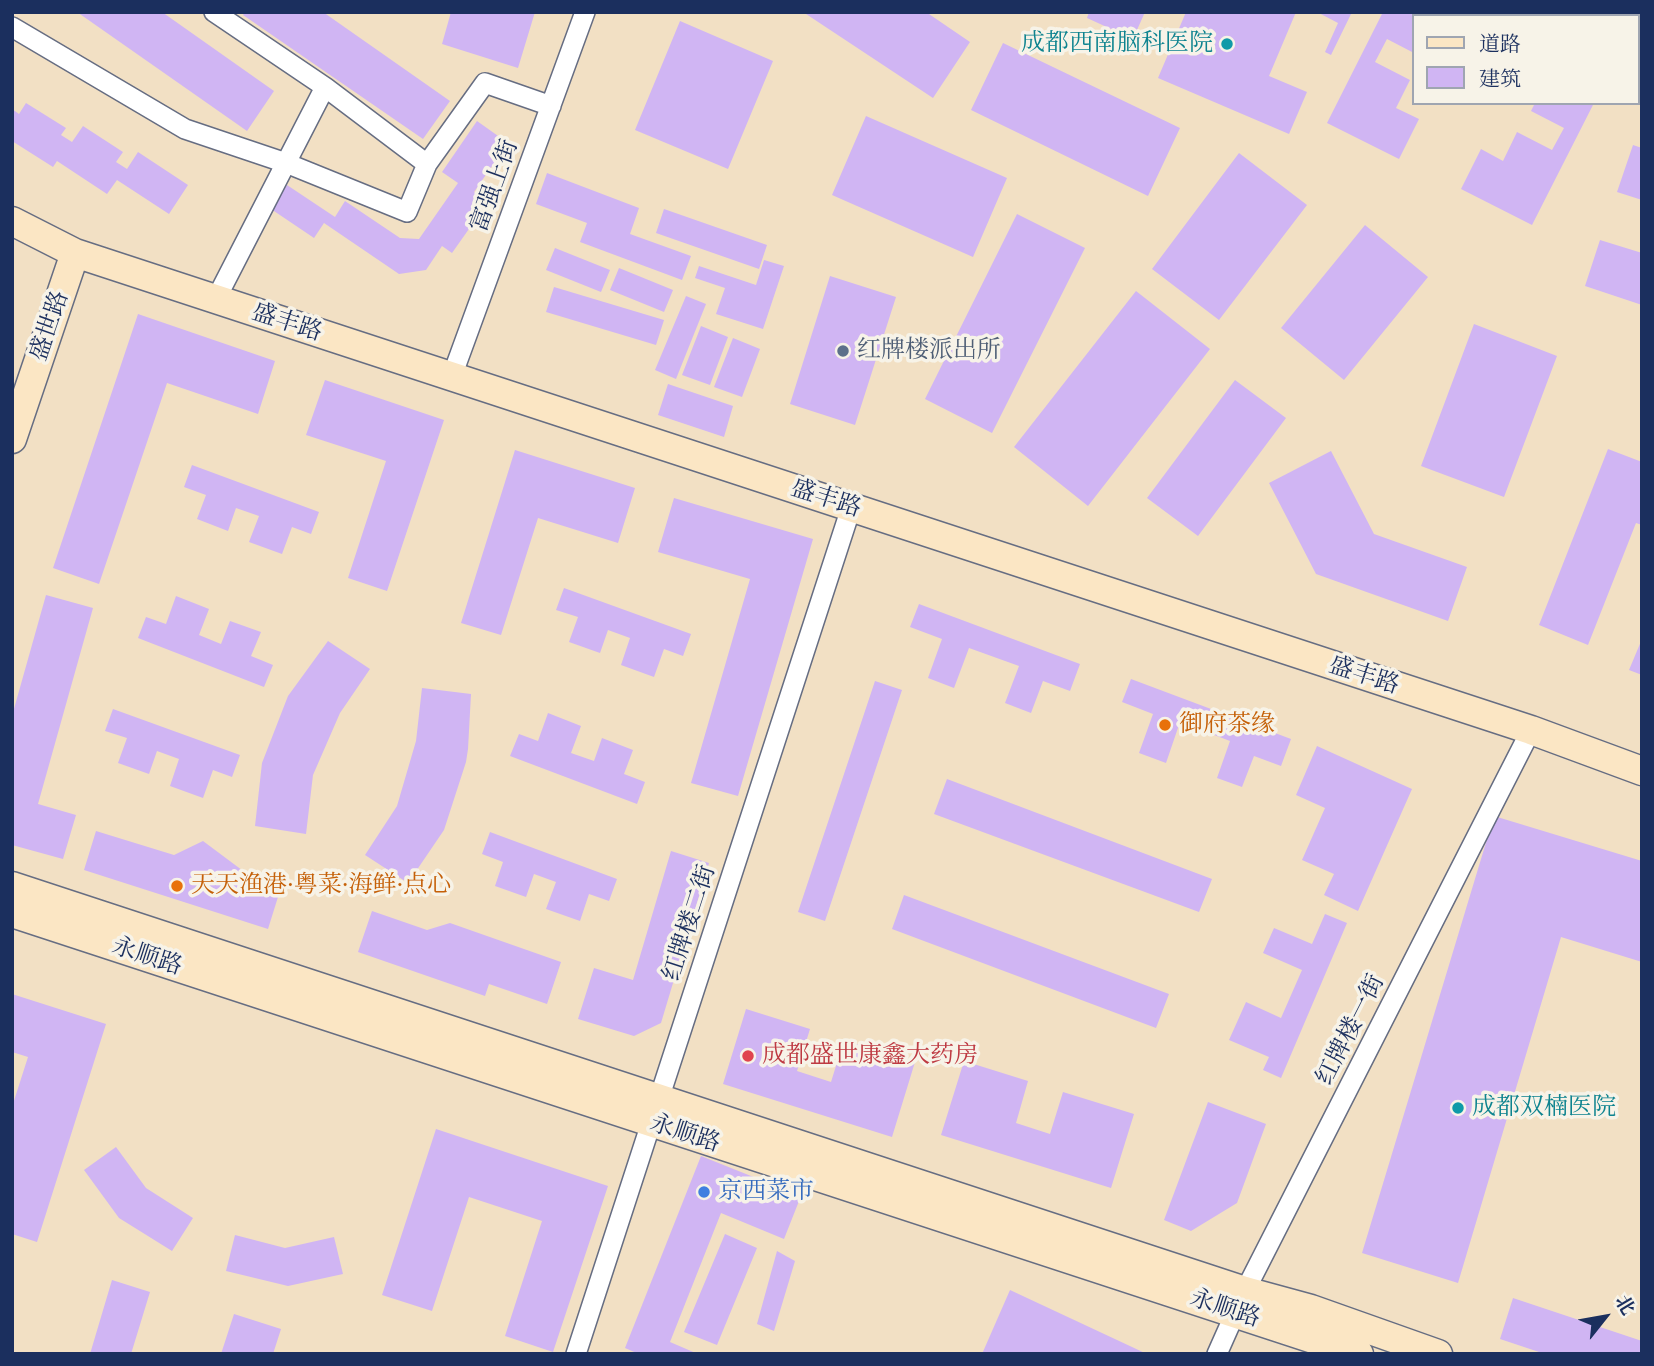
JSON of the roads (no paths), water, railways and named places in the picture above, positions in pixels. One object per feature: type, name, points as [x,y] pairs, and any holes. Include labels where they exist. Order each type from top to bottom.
[{"type":"main road","name":"盛丰路","points":[[12,221],[75,253],[1531,730],[1642,771]]},
{"type":"main road","name":"盛世路","points":[[12,439],[75,253]]},
{"type":"main road","points":[[12,886],[655,1111]]},
{"type":"main road","name":"永顺路","points":[[12,913],[655,1111],[1241,1301],[1359,1354]]},
{"type":"main road","points":[[1241,1301],[1311,1308],[1438,1354]]},
{"type":"street","points":[[214,12],[326,87],[427,164]]},
{"type":"street","name":"富强上街","points":[[452,376],[585,12]]},
{"type":"street","points":[[12,27],[185,129],[286,163],[407,212],[427,164],[485,83],[551,106]]},
{"type":"street","points":[[216,299],[326,87]]},
{"type":"street","name":"红牌楼二街","points":[[576,1354],[851,508]]},
{"type":"street","name":"红牌楼一街","points":[[1217,1354],[1241,1301],[1531,730]]},
{"type":"place","name":"成都西南脑科医院","points":[[1227,44]]},
{"type":"place","name":"红牌楼派出所","points":[[843,351]]},
{"type":"place","name":"御府茶缘","points":[[1165,725]]},
{"type":"place","name":"天天渔港·粤菜·海鲜·点心","points":[[177,886]]},
{"type":"place","name":"成都盛世康鑫大药房","points":[[748,1056]]},
{"type":"place","name":"成都双楠医院","points":[[1458,1108]]},
{"type":"place","name":"京西菜市","points":[[704,1192]]}]
